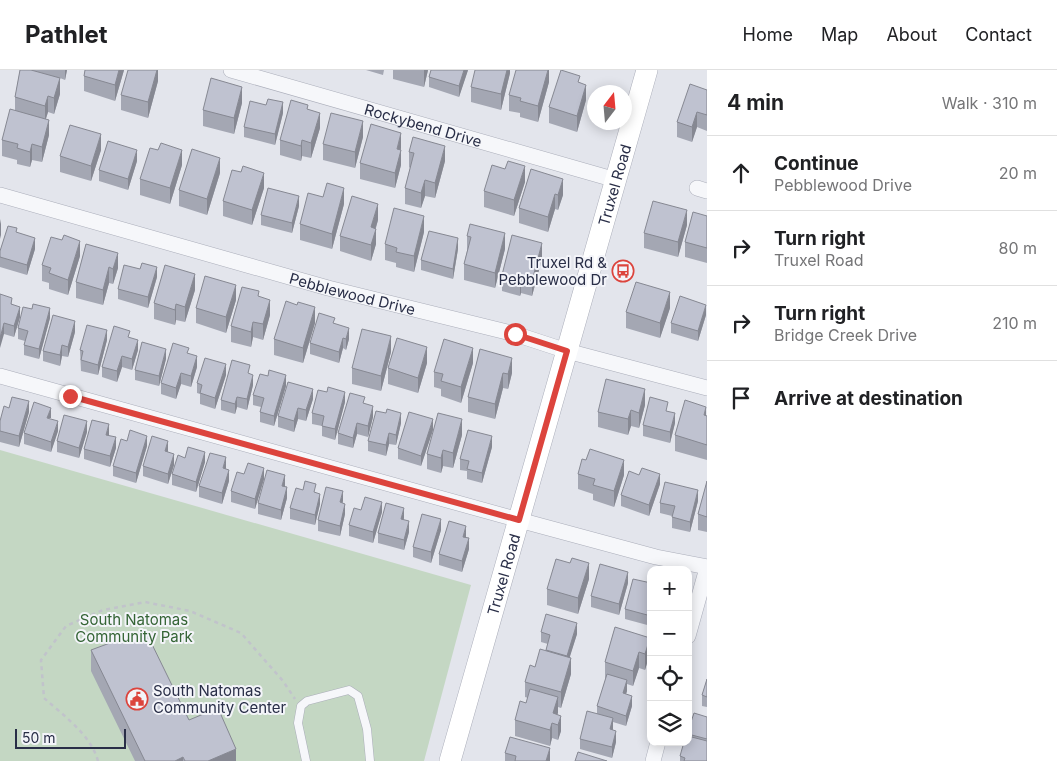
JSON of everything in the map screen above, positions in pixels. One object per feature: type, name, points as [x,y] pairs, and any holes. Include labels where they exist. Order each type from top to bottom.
[{"type":"main road","name":"Truxel Road","points":[[450,761],[647,70]]},
{"type":"street","name":"Rockybend Drive","points":[[231,70],[616,180]]},
{"type":"street","name":"Pebblewood Drive","points":[[0,195],[328,288],[515,334],[567,351],[707,388]]},
{"type":"street","points":[[0,376],[519,520],[656,557],[707,568],[692,622]]},
{"type":"street","points":[[653,761],[657,746]]},
{"type":"lane","points":[[306,761],[298,723],[301,706],[307,701],[349,690],[358,696],[367,729],[370,761]]},
{"type":"path","points":[[98,761],[96,752],[78,729],[44,698],[42,660],[66,626],[104,610],[145,602],[190,611],[241,633],[283,681],[297,701]]},
{"type":"green space","name":"South Natomas Community Park","points":[[0,450],[471,585],[424,761],[0,761]]},
{"type":"building","points":[[20,70],[31,70],[60,78],[54,98],[48,96],[45,106],[15,97]]},
{"type":"building","points":[[85,70],[119,70],[115,85],[84,76]]},
{"type":"building","points":[[128,70],[157,70],[148,102],[121,95]]},
{"type":"building","points":[[431,70],[464,70],[459,86],[429,77]]},
{"type":"building","points":[[475,70],[507,70],[501,94],[471,87]]},
{"type":"building","points":[[516,70],[548,70],[538,106],[520,101],[521,98],[509,95]]},
{"type":"building","points":[[561,70],[580,76],[578,82],[586,85],[577,116],[549,107]]},
{"type":"building","points":[[211,78],[242,87],[234,118],[203,110]]},
{"type":"building","points":[[690,84],[707,90],[707,115],[697,112],[692,127],[677,122]]},
{"type":"building","points":[[268,99],[283,102],[275,134],[244,127],[250,101],[266,105]]},
{"type":"building","points":[[291,100],[308,105],[307,109],[320,113],[311,143],[302,140],[301,146],[280,140]]},
{"type":"building","points":[[10,109],[49,120],[42,147],[32,144],[30,152],[17,148],[18,144],[2,140]]},
{"type":"building","points":[[331,113],[363,121],[355,152],[323,144]]},
{"type":"building","points":[[371,124],[401,133],[397,149],[401,150],[395,173],[360,163]]},
{"type":"building","points":[[70,125],[101,134],[91,166],[60,156]]},
{"type":"building","points":[[413,137],[445,146],[435,183],[425,180],[421,193],[405,188],[414,153],[409,152]]},
{"type":"building","points":[[108,141],[137,150],[128,179],[99,170]]},
{"type":"building","points":[[161,143],[182,150],[170,188],[140,179],[150,148],[158,150]]},
{"type":"building","points":[[192,149],[220,158],[207,199],[179,190]]},
{"type":"building","points":[[508,161],[525,166],[514,200],[484,191],[492,165],[505,169]]},
{"type":"building","points":[[243,166],[264,173],[252,210],[223,201],[232,170],[241,172]]},
{"type":"building","points":[[531,169],[563,179],[558,195],[555,194],[548,217],[519,208]]},
{"type":"building","points":[[327,183],[344,188],[332,234],[300,224],[308,193],[323,197]]},
{"type":"building","points":[[268,188],[299,196],[292,223],[261,215]]},
{"type":"building","points":[[352,196],[378,204],[371,227],[376,229],[371,245],[340,236]]},
{"type":"building","points":[[653,201],[687,210],[678,242],[644,233]]},
{"type":"building","points":[[394,208],[424,216],[414,256],[396,252],[397,248],[385,244]]},
{"type":"building","points":[[693,212],[707,216],[707,248],[685,242]]},
{"type":"building","points":[[470,224],[505,233],[495,273],[464,264],[471,237],[467,236]]},
{"type":"building","points":[[8,226],[17,228],[16,232],[35,238],[27,265],[0,257]]},
{"type":"building","points":[[429,231],[458,238],[453,269],[421,260]]},
{"type":"building","points":[[64,235],[80,241],[68,280],[49,273],[51,268],[42,265],[51,237],[62,240]]},
{"type":"building","points":[[512,235],[542,243],[532,281],[502,275]]},
{"type":"building","points":[[86,244],[118,253],[113,269],[109,267],[103,290],[76,282]]},
{"type":"building","points":[[142,263],[157,267],[148,297],[118,289],[124,265],[140,269]]},
{"type":"building","points":[[165,265],[195,274],[185,307],[176,304],[175,310],[154,303]]},
{"type":"building","points":[[205,276],[236,285],[226,317],[196,308]]},
{"type":"building","points":[[636,282],[670,292],[660,323],[626,312]]},
{"type":"building","points":[[242,287],[259,291],[258,296],[270,300],[263,324],[253,322],[251,332],[231,326]]},
{"type":"building","points":[[0,294],[12,298],[11,304],[20,307],[14,326],[4,323],[0,338]]},
{"type":"building","points":[[680,296],[706,305],[698,331],[671,323]]},
{"type":"building","points":[[286,301],[297,305],[298,302],[315,307],[303,348],[274,339]]},
{"type":"building","points":[[33,304],[50,308],[39,349],[24,345],[28,331],[18,328],[23,307],[32,309]]},
{"type":"building","points":[[319,313],[335,318],[333,323],[349,328],[346,339],[343,338],[339,352],[310,343]]},
{"type":"building","points":[[53,315],[75,321],[68,347],[62,345],[60,355],[43,351]]},
{"type":"building","points":[[87,325],[107,330],[98,365],[81,360],[83,351],[80,350]]},
{"type":"building","points":[[114,326],[130,331],[128,337],[138,340],[132,359],[122,356],[117,371],[102,367]]},
{"type":"building","points":[[362,329],[391,336],[381,376],[352,368]]},
{"type":"building","points":[[397,338],[427,347],[418,378],[388,368]]},
{"type":"building","points":[[444,339],[473,348],[461,387],[441,381],[443,374],[434,372]]},
{"type":"building","points":[[142,342],[166,349],[159,376],[135,370]]},
{"type":"building","points":[[173,343],[189,348],[187,353],[197,356],[191,376],[181,373],[176,388],[161,383]]},
{"type":"building","points":[[480,349],[512,358],[508,374],[503,373],[495,404],[468,397]]},
{"type":"building","points":[[205,358],[226,364],[215,398],[200,393],[202,385],[197,383]]},
{"type":"building","points":[[232,360],[250,365],[248,373],[253,375],[247,399],[237,397],[235,404],[221,400]]},
{"type":"building","points":[[269,370],[286,375],[274,416],[260,412],[264,398],[253,395],[260,374],[268,376]]},
{"type":"building","points":[[606,379],[645,389],[639,413],[631,410],[628,419],[598,412]]},
{"type":"building","points":[[288,382],[313,389],[306,410],[298,408],[294,421],[278,416]]},
{"type":"building","points":[[328,387],[345,392],[335,429],[322,426],[324,416],[312,413],[318,390],[327,392]]},
{"type":"building","points":[[350,393],[365,397],[363,403],[373,406],[368,426],[357,423],[353,438],[338,433]]},
{"type":"building","points":[[12,397],[29,401],[19,436],[0,431],[0,421],[4,406],[9,408]]},
{"type":"building","points":[[650,397],[668,402],[666,411],[675,413],[670,432],[643,425]]},
{"type":"building","points":[[685,400],[706,407],[704,415],[707,416],[707,445],[675,435]]},
{"type":"building","points":[[34,402],[51,408],[47,418],[58,421],[51,442],[24,433]]},
{"type":"building","points":[[387,409],[401,413],[396,435],[389,433],[386,445],[368,441],[376,411],[386,413]]},
{"type":"building","points":[[409,412],[433,419],[421,456],[398,448]]},
{"type":"building","points":[[438,413],[462,419],[453,453],[443,450],[441,458],[427,454]]},
{"type":"building","points":[[64,415],[87,421],[79,448],[57,441]]},
{"type":"building","points":[[92,420],[109,424],[106,435],[116,437],[110,456],[84,449]]},
{"type":"building","points":[[130,430],[147,436],[136,473],[113,466],[121,439],[127,441]]},
{"type":"building","points":[[468,430],[492,436],[482,473],[467,469],[469,461],[460,459]]},
{"type":"building","points":[[152,436],[168,441],[165,451],[174,454],[168,474],[143,466]]},
{"type":"building","points":[[188,447],[205,452],[196,482],[172,474],[178,455],[185,458]]},
{"type":"building","points":[[590,449],[624,460],[614,491],[593,485],[595,479],[578,474],[582,459],[586,460]]},
{"type":"building","points":[[210,453],[226,457],[223,468],[229,470],[222,493],[199,486]]},
{"type":"building","points":[[248,463],[264,468],[255,499],[231,491],[237,472],[244,474]]},
{"type":"building","points":[[642,468],[660,474],[649,505],[621,495],[629,471],[639,475]]},
{"type":"building","points":[[267,470],[285,475],[282,486],[287,487],[281,510],[258,503]]},
{"type":"building","points":[[305,481],[316,484],[314,492],[320,494],[315,515],[290,508],[296,488],[303,490]]},
{"type":"building","points":[[707,481],[707,517],[698,514]]},
{"type":"building","points":[[665,482],[698,490],[690,522],[672,517],[675,506],[660,503]]},
{"type":"building","points":[[326,487],[343,491],[340,502],[345,504],[340,526],[318,520]]},
{"type":"building","points":[[365,497],[382,502],[373,532],[349,525],[354,508],[361,510]]},
{"type":"building","points":[[386,503],[404,508],[401,519],[409,521],[404,540],[378,533]]},
{"type":"building","points":[[422,514],[441,519],[431,552],[413,547]]},
{"type":"building","points":[[449,521],[466,526],[463,537],[469,538],[462,561],[439,554]]},
{"type":"building","points":[[572,558],[589,563],[578,598],[547,589],[556,559],[570,563]]},
{"type":"building","points":[[600,564],[628,572],[619,604],[591,596]]},
{"type":"building","points":[[633,579],[647,582],[647,615],[625,609]]},
{"type":"building","points":[[546,614],[577,623],[567,656],[546,650],[550,635],[541,632]]},
{"type":"building","points":[[615,627],[647,637],[645,654],[639,652],[633,671],[605,662]]},
{"type":"building","name":"South Natomas Community Center","points":[[145,630],[189,720],[218,708],[236,749],[208,761],[185,761],[183,757],[175,761],[145,761],[91,650]]},
{"type":"building","points":[[540,649],[571,658],[561,692],[525,682],[530,665],[535,667]]},
{"type":"building","points":[[607,674],[627,680],[623,693],[632,696],[626,716],[597,706]]},
{"type":"building","points":[[707,679],[707,697],[702,695]]},
{"type":"building","points":[[530,689],[558,697],[553,713],[561,716],[558,725],[552,723],[550,730],[515,720],[520,701],[526,703]]},
{"type":"building","points":[[587,711],[613,718],[610,729],[616,731],[612,747],[580,739]]},
{"type":"building","points":[[694,713],[707,717],[707,739],[692,735]]},
{"type":"building","points":[[510,737],[550,748],[546,761],[515,761],[516,756],[505,753]]},
{"type":"building","points":[[692,737],[707,741],[707,761],[684,761],[685,758],[680,756],[683,746],[692,746]]},
{"type":"building","points":[[578,752],[607,761],[575,761]]},
{"type":"place","name":"Truxel Rd & Pebblewood Dr","points":[[623,271]]},
{"type":"place","name":"South Natomas Community Center","points":[[137,699]]},
{"type":"route","points":[[70,396],[519,520],[567,351],[515,334]]}]
